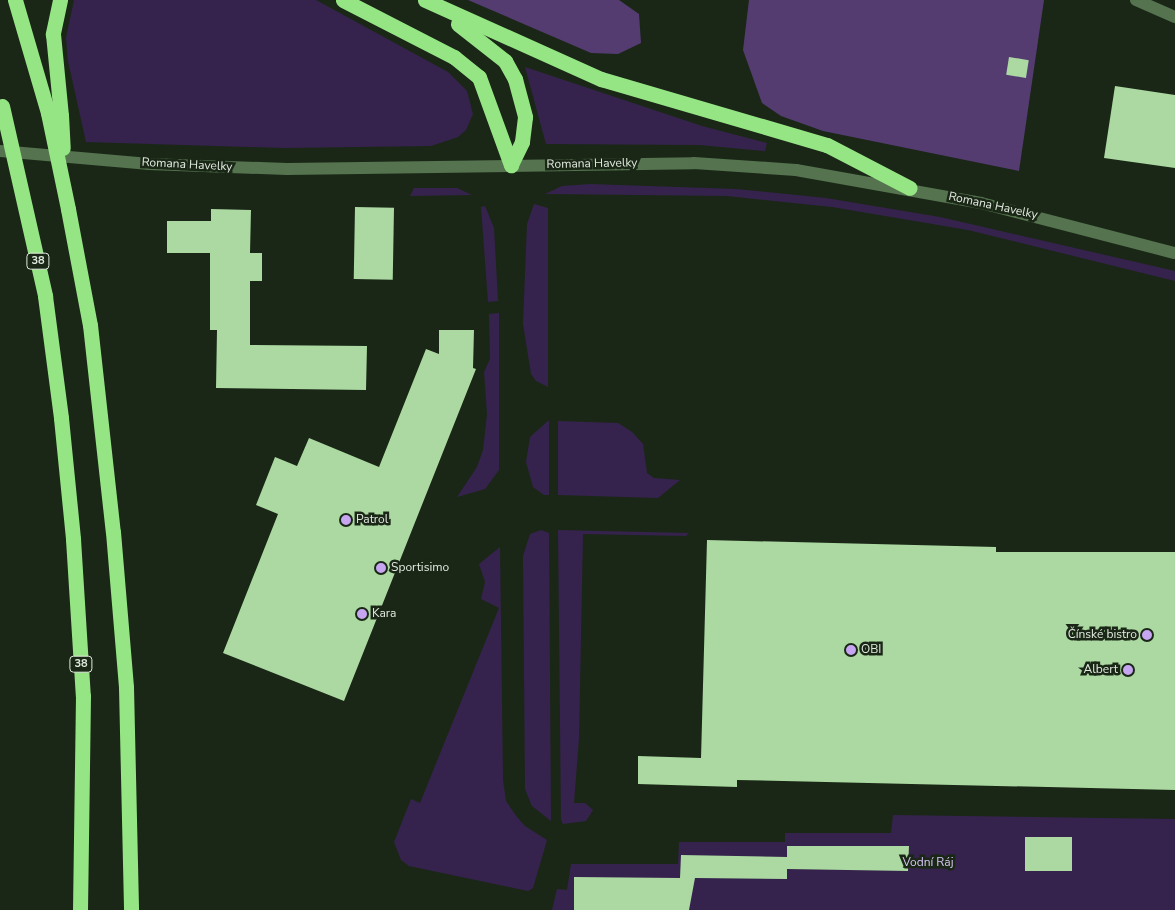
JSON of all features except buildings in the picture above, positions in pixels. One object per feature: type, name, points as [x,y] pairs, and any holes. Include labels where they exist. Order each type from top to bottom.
[{"type":"highway","points":[[15,0],[54,114]]},
{"type":"highway","points":[[60,0],[53,34],[54,114],[68,209],[90,324],[103,425],[126,687],[131,910]]},
{"type":"highway","points":[[343,0],[454,57],[479,77],[512,165]]},
{"type":"highway","points":[[426,1],[498,55],[515,79],[526,117],[522,142],[512,165]]},
{"type":"highway","points":[[426,1],[601,79],[827,145],[910,188]]},
{"type":"highway","name":"38","points":[[1,102],[45,296],[61,418],[73,539],[83,696],[80,910]]},
{"type":"street","points":[[1136,0],[1175,18]]},
{"type":"street","name":"Romana Havelky","points":[[0,151],[149,164],[287,169],[694,162],[796,170],[910,188],[1046,217],[1175,253]]},
{"type":"green space","points":[[74,0],[316,0],[448,72],[467,91],[473,114],[466,130],[458,137],[431,146],[284,148],[86,142],[68,61],[66,38]]},
{"type":"green space","points":[[525,67],[702,126],[767,143],[765,151],[700,145],[546,144]]},
{"type":"green space","points":[[590,184],[736,189],[826,198],[940,217],[1175,271],[1175,281],[968,230],[832,207],[727,196],[545,194],[562,186]]},
{"type":"green space","points":[[414,188],[457,188],[472,195],[410,196]]},
{"type":"green space","points":[[534,204],[548,208],[548,387],[536,381],[531,374],[523,324],[527,224]]},
{"type":"green space","points":[[485,206],[494,228],[498,301],[488,302],[481,207]]},
{"type":"green space","points":[[499,313],[499,470],[485,489],[457,497],[477,467],[483,450],[487,414],[484,372],[490,359],[489,314]]},
{"type":"green space","points":[[549,420],[549,495],[544,495],[533,487],[526,462],[530,437]]},
{"type":"green space","points":[[558,421],[618,423],[632,432],[643,444],[647,473],[654,478],[680,480],[658,498],[558,495]]},
{"type":"green space","points":[[541,530],[549,533],[551,821],[532,806],[525,789],[523,556],[530,534]]},
{"type":"green space","points":[[558,530],[689,533],[686,536],[583,534],[579,738],[574,803],[585,803],[593,810],[586,821],[563,824],[561,820]]},
{"type":"green space","points":[[500,547],[503,780],[506,801],[525,826],[547,840],[533,888],[528,891],[409,866],[401,860],[394,842],[411,799],[420,803],[499,608],[481,599],[485,582],[479,564]]},
{"type":"green space","name":"Vodní Ráj","points":[[893,815],[1175,819],[1175,910],[552,910],[557,889],[567,890],[571,864],[678,864],[679,842],[785,842],[785,833],[891,833]]},
{"type":"shaded area","points":[[468,0],[619,0],[639,14],[641,43],[618,54],[591,53]]},
{"type":"shaded area","points":[[749,0],[1044,0],[1019,171],[823,131],[781,116],[762,103],[743,50]]},
{"type":"place","name":"Patrol","points":[[346,520]]},
{"type":"place","name":"Sportisimo","points":[[381,568]]},
{"type":"place","name":"Kara","points":[[362,614]]},
{"type":"place","name":"Čínské bistro","points":[[1147,635]]},
{"type":"place","name":"OBI","points":[[851,650]]},
{"type":"place","name":"Albert","points":[[1128,670]]}]
